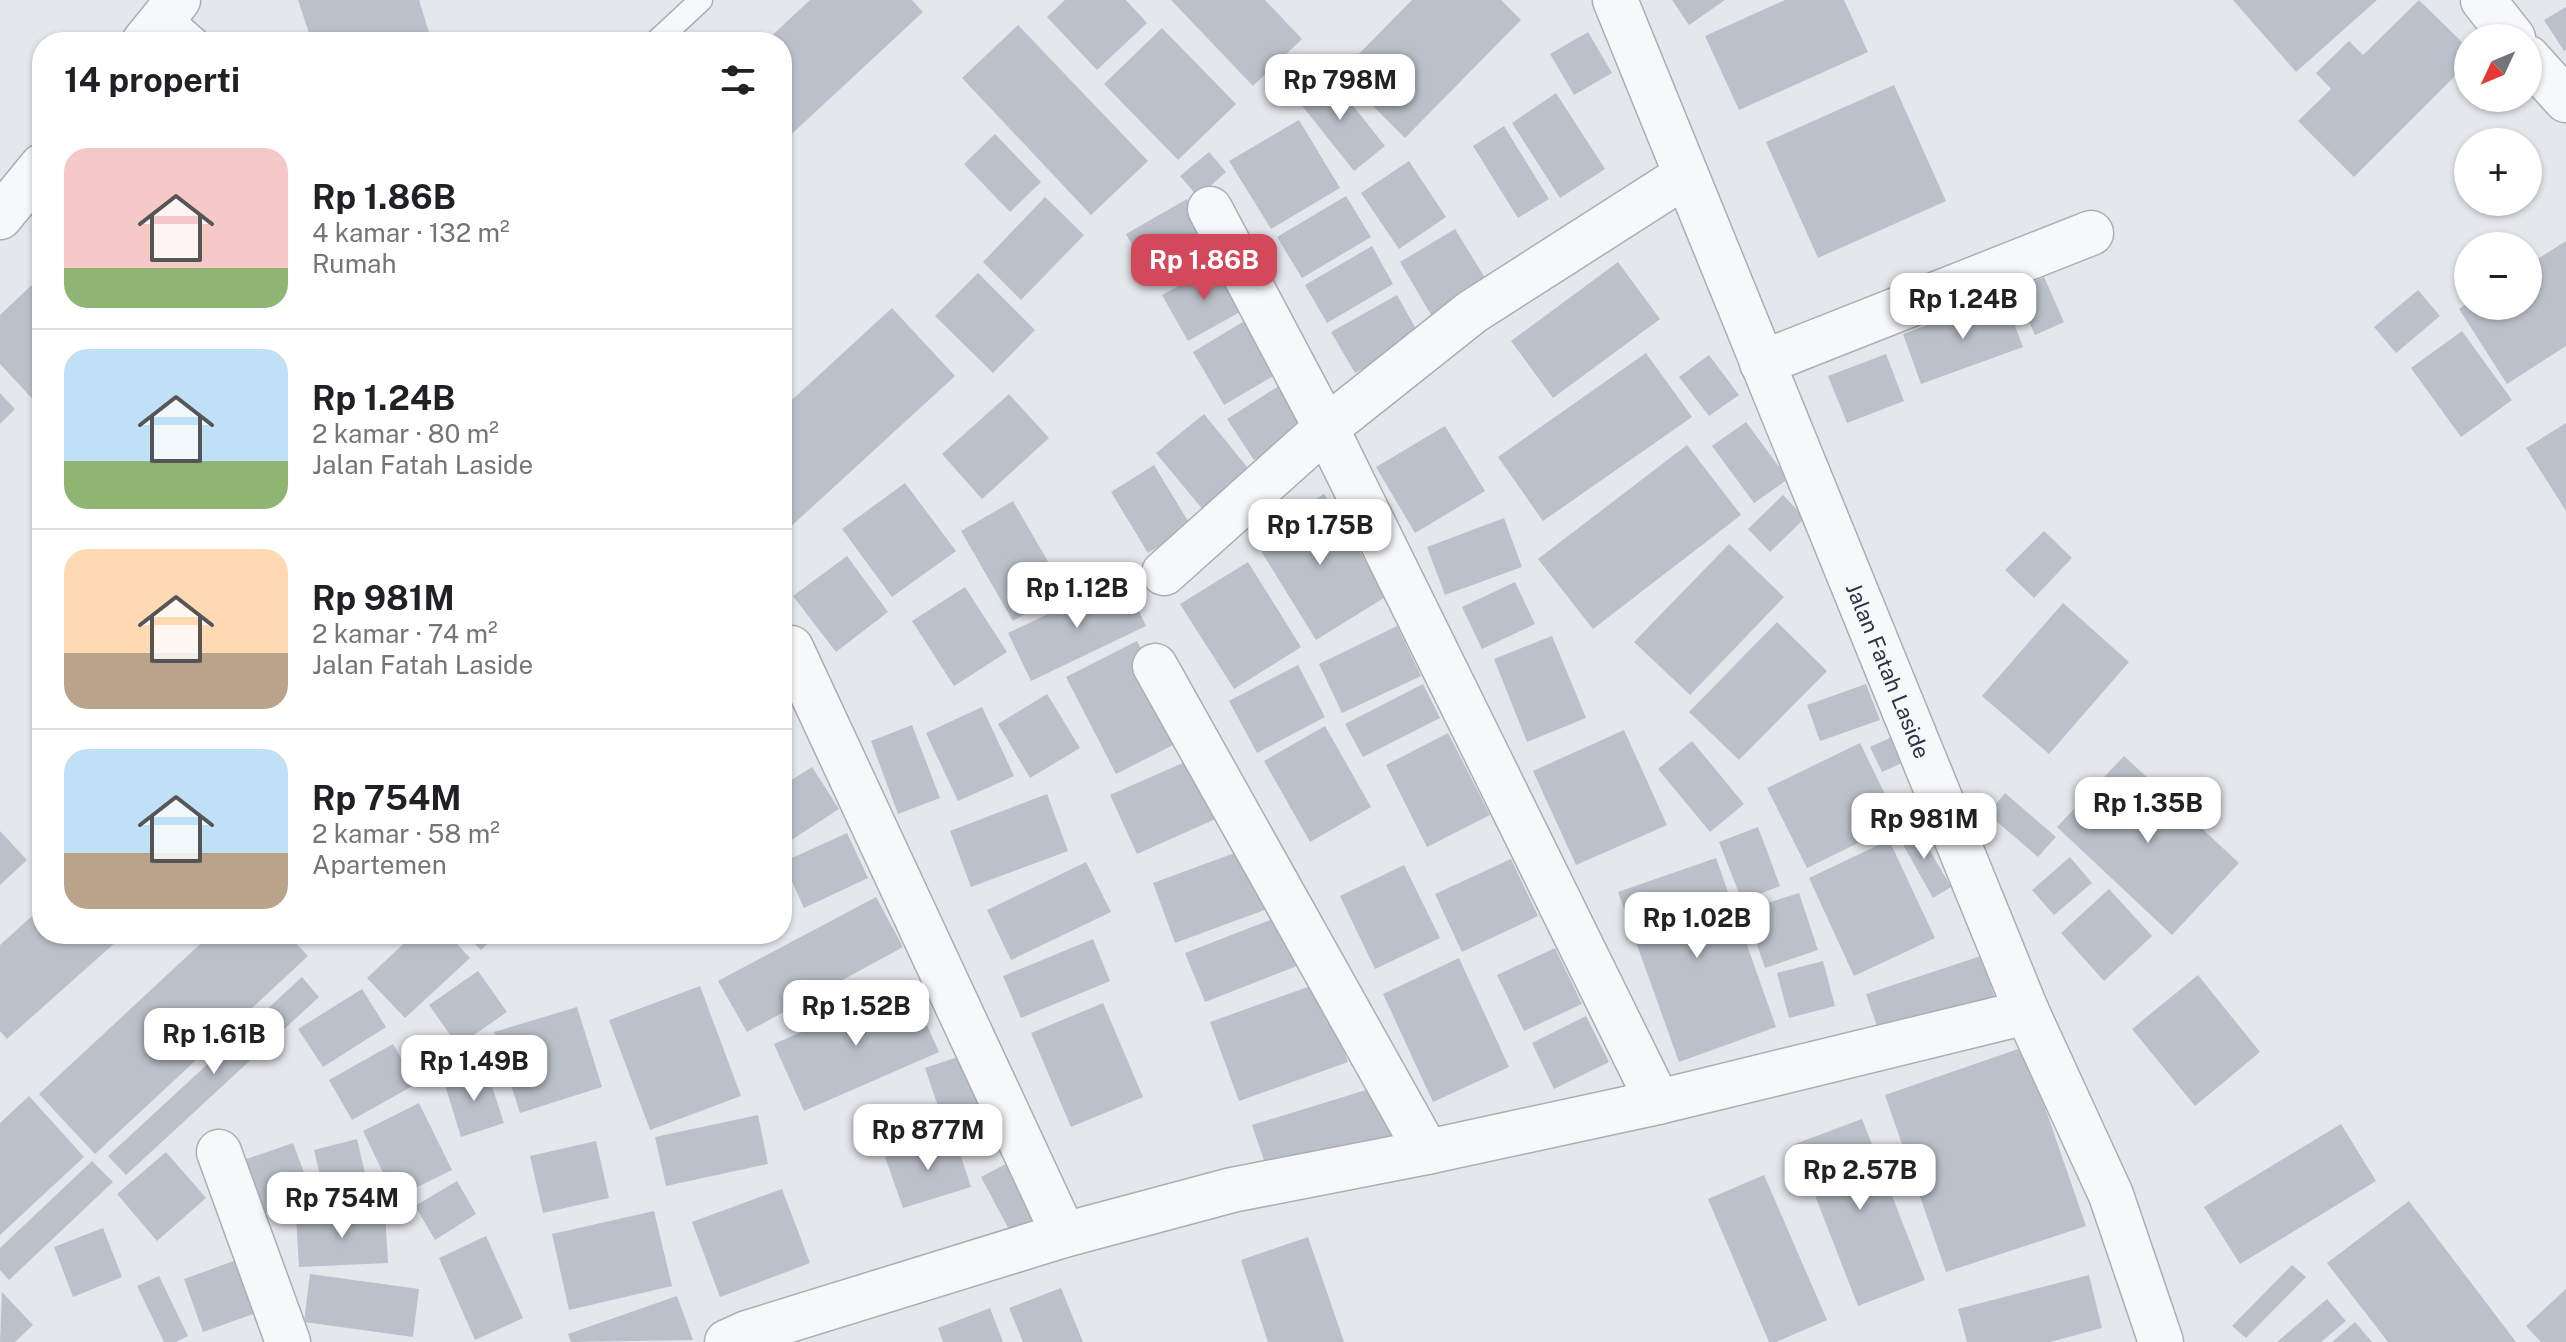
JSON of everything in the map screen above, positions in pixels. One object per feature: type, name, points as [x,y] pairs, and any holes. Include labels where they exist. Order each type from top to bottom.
[{"type":"street","name":"Jalan Fatah Laside","points":[[1615,0],[2027,1012],[2111,1195],[2161,1342]]},
{"type":"street","points":[[2483,0],[2502,24]]},
{"type":"street","points":[[2542,73],[2566,100]]},
{"type":"street","points":[[1164,573],[1326,428],[1472,312],[1686,175]]},
{"type":"street","points":[[0,217],[32,178]]},
{"type":"street","points":[[1210,209],[1326,428],[1658,1102]]},
{"type":"street","points":[[1762,363],[2091,233]]},
{"type":"street","points":[[792,650],[1064,1235]]},
{"type":"street","points":[[1155,666],[1427,1152]]},
{"type":"street","points":[[727,1342],[747,1333],[1064,1235],[1232,1190],[1658,1102],[2027,1012]]},
{"type":"street","points":[[219,1152],[288,1342]]},
{"type":"lane","points":[[667,32],[701,0]]},
{"type":"lane","points":[[163,19],[183,32]]},
{"type":"building","points":[[298,0],[419,0],[429,32],[309,32]]},
{"type":"building","points":[[810,0],[912,0],[923,12],[792,134],[792,32],[776,32]]},
{"type":"building","points":[[1065,0],[1126,0],[1147,23],[1097,70],[1047,17]]},
{"type":"building","points":[[1171,0],[1265,0],[1302,39],[1253,86]]},
{"type":"building","points":[[1412,0],[1501,0],[1521,20],[1405,138],[1340,73]]},
{"type":"building","points":[[1672,0],[1725,0],[1689,25]]},
{"type":"building","points":[[1785,0],[1844,0],[1868,52],[1739,110],[1705,36]]},
{"type":"building","points":[[2233,0],[2377,0],[2296,72]]},
{"type":"building","points":[[2419,0],[2454,34],[2454,77],[2354,177],[2298,121],[2331,89],[2316,73],[2349,41],[2363,55]]},
{"type":"building","points":[[2566,7],[2566,50],[2564,51],[2544,20]]},
{"type":"building","points":[[1018,25],[1148,161],[1091,215],[962,78]]},
{"type":"building","points":[[1162,28],[1236,104],[1178,160],[1104,84]]},
{"type":"building","points":[[1588,32],[1612,73],[1574,95],[1550,54]]},
{"type":"building","points":[[1327,73],[1385,146],[1354,171],[1296,98]]},
{"type":"building","points":[[1894,85],[1946,201],[1818,258],[1766,142]]},
{"type":"building","points":[[1556,93],[1605,169],[1560,198],[1512,123]]},
{"type":"building","points":[[1299,120],[1340,188],[1271,229],[1229,161]]},
{"type":"building","points":[[1504,126],[1549,199],[1518,218],[1473,146]]},
{"type":"building","points":[[995,134],[1041,182],[1010,212],[964,164]]},
{"type":"building","points":[[1209,152],[1226,172],[1198,197],[1180,176]]},
{"type":"building","points":[[1409,161],[1446,217],[1399,249],[1361,193]]},
{"type":"building","points":[[1346,196],[1371,237],[1302,278],[1277,237]]},
{"type":"building","points":[[1045,197],[1084,235],[1021,300],[983,262]]},
{"type":"building","points":[[1187,199],[1217,252],[1155,286],[1126,234]]},
{"type":"building","points":[[1455,229],[1493,291],[1437,325],[1400,262]]},
{"type":"building","points":[[2566,241],[2566,346],[2507,384],[2466,320],[2542,320],[2542,256]]},
{"type":"building","points":[[1372,246],[1393,284],[1327,323],[1305,285]]},
{"type":"building","points":[[1221,262],[1247,308],[1188,341],[1162,295]]},
{"type":"building","points":[[1618,262],[1660,319],[1553,398],[1511,341]]},
{"type":"building","points":[[978,273],[1035,330],[993,373],[935,316]]},
{"type":"building","points":[[2044,277],[2064,322],[2035,335],[2015,289]]},
{"type":"building","points":[[32,285],[32,398],[0,364],[0,315]]},
{"type":"building","points":[[2418,290],[2440,316],[2396,353],[2374,327]]},
{"type":"building","points":[[1397,295],[1420,336],[1355,373],[1331,332]]},
{"type":"building","points":[[2004,297],[2023,347],[1921,384],[1903,334]]},
{"type":"building","points":[[892,308],[955,376],[792,525],[792,400]]},
{"type":"building","points":[[1251,317],[1282,371],[1224,405],[1193,352]]},
{"type":"building","points":[[2462,331],[2512,400],[2461,437],[2411,368]]},
{"type":"building","points":[[1646,353],[1692,417],[1543,521],[1498,457]]},
{"type":"building","points":[[1886,354],[1904,401],[1847,423],[1828,376]]},
{"type":"building","points":[[1709,355],[1739,395],[1709,416],[1679,377]]},
{"type":"building","points":[[1282,384],[1309,425],[1254,460],[1227,419]]},
{"type":"building","points":[[0,393],[15,409],[0,424]]},
{"type":"building","points":[[1009,394],[1049,438],[982,499],[942,454]]},
{"type":"building","points":[[1204,414],[1256,478],[1209,517],[1156,453]]},
{"type":"building","points":[[1746,422],[1788,479],[1754,503],[1712,446]]},
{"type":"building","points":[[2566,423],[2566,511],[2526,448]]},
{"type":"building","points":[[1445,426],[1485,491],[1415,533],[1376,467]]},
{"type":"building","points":[[1687,445],[1741,515],[1593,629],[1538,559]]},
{"type":"building","points":[[1154,465],[1191,526],[1148,553],[1111,492]]},
{"type":"building","points":[[905,483],[956,551],[892,597],[842,529]]},
{"type":"building","points":[[1324,494],[1387,596],[1316,640],[1253,538]]},
{"type":"building","points":[[1783,495],[1805,518],[1770,552],[1748,529]]},
{"type":"building","points":[[1013,501],[1065,591],[1013,621],[961,531]]},
{"type":"building","points":[[1504,518],[1522,567],[1445,595],[1427,547]]},
{"type":"building","points":[[2044,531],[2072,558],[2034,598],[2005,570]]},
{"type":"building","points":[[1729,544],[1784,597],[1690,695],[1634,642]]},
{"type":"building","points":[[847,556],[888,612],[836,652],[793,596]]},
{"type":"building","points":[[1248,562],[1301,647],[1234,689],[1180,604]]},
{"type":"building","points":[[1123,578],[1146,626],[1031,681],[1008,633]]},
{"type":"building","points":[[1515,582],[1535,624],[1482,649],[1462,607]]},
{"type":"building","points":[[965,587],[1007,652],[954,686],[912,621]]},
{"type":"building","points":[[2063,603],[2129,662],[2049,754],[1982,696]]},
{"type":"building","points":[[1777,622],[1827,671],[1739,760],[1689,712]]},
{"type":"building","points":[[1397,626],[1421,676],[1342,713],[1319,664]]},
{"type":"building","points":[[1552,636],[1586,718],[1527,742],[1494,659]]},
{"type":"building","points":[[1137,641],[1187,738],[1116,774],[1066,677]]},
{"type":"building","points":[[1298,665],[1325,717],[1257,753],[1229,701]]},
{"type":"building","points":[[1423,684],[1440,718],[1363,757],[1345,724]]},
{"type":"building","points":[[1866,684],[1880,720],[1820,741],[1807,705]]},
{"type":"building","points":[[1047,694],[1080,748],[1030,778],[998,724]]},
{"type":"building","points":[[982,707],[1014,776],[958,801],[926,733]]},
{"type":"building","points":[[912,725],[940,798],[898,814],[871,741]]},
{"type":"building","points":[[1325,726],[1371,807],[1310,842],[1264,761]]},
{"type":"building","points":[[1624,730],[1667,825],[1576,865],[1533,771]]},
{"type":"building","points":[[1448,733],[1490,815],[1427,847],[1386,765]]},
{"type":"building","points":[[1892,737],[1904,762],[1882,772],[1870,747]]},
{"type":"building","points":[[1692,741],[1744,804],[1710,832],[1658,769]]},
{"type":"building","points":[[1860,743],[1899,823],[1807,868],[1767,788]]},
{"type":"building","points":[[1203,754],[1229,813],[1137,854],[1110,795]]},
{"type":"building","points":[[2124,756],[2239,863],[2172,935],[2057,827]]},
{"type":"building","points":[[812,767],[839,809],[792,840],[792,780]]},
{"type":"building","points":[[2005,793],[2056,837],[2038,857],[1988,814]]},
{"type":"building","points":[[1047,794],[1068,851],[971,887],[950,831]]},
{"type":"building","points":[[1914,823],[1951,887],[1933,898],[1897,834]]},
{"type":"building","points":[[1758,827],[1780,886],[1742,901],[1719,842]]},
{"type":"building","points":[[0,831],[27,860],[0,885]]},
{"type":"building","points":[[847,833],[868,878],[804,908],[792,882],[792,858]]},
{"type":"building","points":[[1889,840],[1935,938],[1854,976],[1809,878]]},
{"type":"building","points":[[1251,847],[1273,907],[1175,943],[1153,883]]},
{"type":"building","points":[[2070,857],[2092,883],[2054,915],[2032,890]]},
{"type":"building","points":[[1716,858],[1776,1027],[1679,1062],[1618,892]]},
{"type":"building","points":[[1511,859],[1538,916],[1462,952],[1435,894]]},
{"type":"building","points":[[1086,862],[1111,912],[1011,960],[987,910]]},
{"type":"building","points":[[1404,865],[1440,938],[1375,969],[1340,896]]},
{"type":"building","points":[[2109,889],[2152,936],[2104,981],[2061,933]]},
{"type":"building","points":[[1799,893],[1818,950],[1765,968],[1745,910]]},
{"type":"building","points":[[876,897],[903,947],[747,1032],[718,981]]},
{"type":"building","points":[[32,916],[32,944],[114,944],[7,1039],[0,1031],[0,945]]},
{"type":"building","points":[[1278,917],[1297,966],[1205,1002],[1185,953]]},
{"type":"building","points":[[1093,939],[1110,981],[1021,1018],[1003,976]]},
{"type":"building","points":[[200,944],[297,944],[308,956],[95,1154],[39,1094]]},
{"type":"building","points":[[403,944],[457,944],[470,958],[405,1018],[367,978]]},
{"type":"building","points":[[1555,948],[1582,1004],[1524,1031],[1497,975]]},
{"type":"building","points":[[1981,956],[1995,998],[1880,1035],[1866,994]]},
{"type":"building","points":[[1459,958],[1509,1067],[1433,1102],[1383,994]]},
{"type":"building","points":[[1823,961],[1835,1006],[1789,1018],[1777,973]]},
{"type":"building","points":[[478,971],[507,1012],[458,1046],[429,1005]]},
{"type":"building","points":[[2198,975],[2260,1052],[2195,1106],[2132,1029]]},
{"type":"building","points":[[302,977],[319,997],[126,1175],[108,1156]]},
{"type":"building","points":[[1319,983],[1348,1062],[1239,1101],[1210,1022]]},
{"type":"building","points":[[909,985],[939,1052],[804,1111],[774,1044]]},
{"type":"building","points":[[700,986],[741,1096],[650,1130],[609,1020]]},
{"type":"building","points":[[362,989],[386,1027],[323,1067],[298,1029]]},
{"type":"building","points":[[1103,1003],[1143,1097],[1071,1127],[1031,1033]]},
{"type":"building","points":[[577,1007],[602,1087],[520,1113],[494,1032]]},
{"type":"building","points":[[1586,1016],[1609,1062],[1554,1089],[1532,1043]]},
{"type":"building","points":[[393,1044],[416,1084],[352,1120],[329,1080]]},
{"type":"building","points":[[2024,1047],[2086,1226],[1946,1272],[1885,1095]]},
{"type":"building","points":[[976,1051],[995,1109],[945,1127],[925,1068]]},
{"type":"building","points":[[486,1068],[504,1123],[461,1137],[444,1082]]},
{"type":"building","points":[[1379,1086],[1395,1135],[1269,1175],[1252,1125]]},
{"type":"building","points":[[29,1096],[84,1157],[0,1235],[0,1123]]},
{"type":"building","points":[[419,1103],[452,1170],[395,1198],[363,1131]]},
{"type":"building","points":[[758,1115],[768,1164],[666,1186],[655,1137]]},
{"type":"building","points":[[1862,1119],[1925,1280],[1858,1306],[1795,1144]]},
{"type":"building","points":[[2341,1124],[2376,1181],[2240,1264],[2204,1207]]},
{"type":"building","points":[[954,1135],[971,1187],[903,1208],[885,1157]]},
{"type":"building","points":[[357,1139],[368,1186],[325,1197],[314,1150]]},
{"type":"building","points":[[596,1141],[609,1198],[543,1213],[530,1156]]},
{"type":"building","points":[[293,1143],[313,1197],[254,1217],[235,1163]]},
{"type":"building","points":[[166,1152],[206,1198],[157,1241],[117,1194]]},
{"type":"building","points":[[1015,1159],[1047,1219],[1013,1237],[981,1177]]},
{"type":"building","points":[[92,1161],[113,1182],[9,1280],[0,1270],[0,1248]]},
{"type":"building","points":[[1764,1175],[1827,1320],[1776,1342],[1769,1342],[1708,1199]]},
{"type":"building","points":[[457,1181],[476,1214],[435,1240],[415,1206]]},
{"type":"building","points":[[782,1189],[810,1263],[720,1297],[692,1222]]},
{"type":"building","points":[[2409,1201],[2516,1342],[2388,1342],[2327,1263]]},
{"type":"building","points":[[654,1211],[672,1286],[569,1310],[552,1234]]},
{"type":"building","points":[[385,1212],[388,1263],[299,1267],[296,1216]]},
{"type":"building","points":[[103,1228],[122,1277],[73,1297],[54,1247]]},
{"type":"building","points":[[486,1236],[523,1318],[475,1340],[439,1258]]},
{"type":"building","points":[[1308,1237],[1344,1342],[1268,1342],[1241,1260]]},
{"type":"building","points":[[239,1259],[259,1312],[203,1332],[184,1279]]},
{"type":"building","points":[[2292,1265],[2306,1277],[2246,1338],[2232,1326]]},
{"type":"building","points":[[310,1274],[419,1289],[413,1337],[304,1322]]},
{"type":"building","points":[[2089,1275],[2102,1328],[2050,1342],[1967,1342],[1958,1309]]},
{"type":"building","points":[[159,1276],[188,1336],[176,1342],[164,1342],[137,1286]]},
{"type":"building","points":[[1061,1288],[1083,1342],[1023,1342],[1009,1308]]},
{"type":"building","points":[[2566,1289],[2566,1342],[2541,1342],[2526,1326]]},
{"type":"building","points":[[2,1292],[33,1325],[15,1342],[0,1342]]},
{"type":"building","points":[[677,1296],[693,1340],[571,1342],[568,1334]]},
{"type":"building","points":[[2327,1299],[2346,1321],[2321,1342],[2277,1342]]},
{"type":"building","points":[[990,1308],[1003,1342],[943,1342],[938,1328]]},
{"type":"building","points":[[2355,1322],[2372,1342],[2332,1342]]}]
